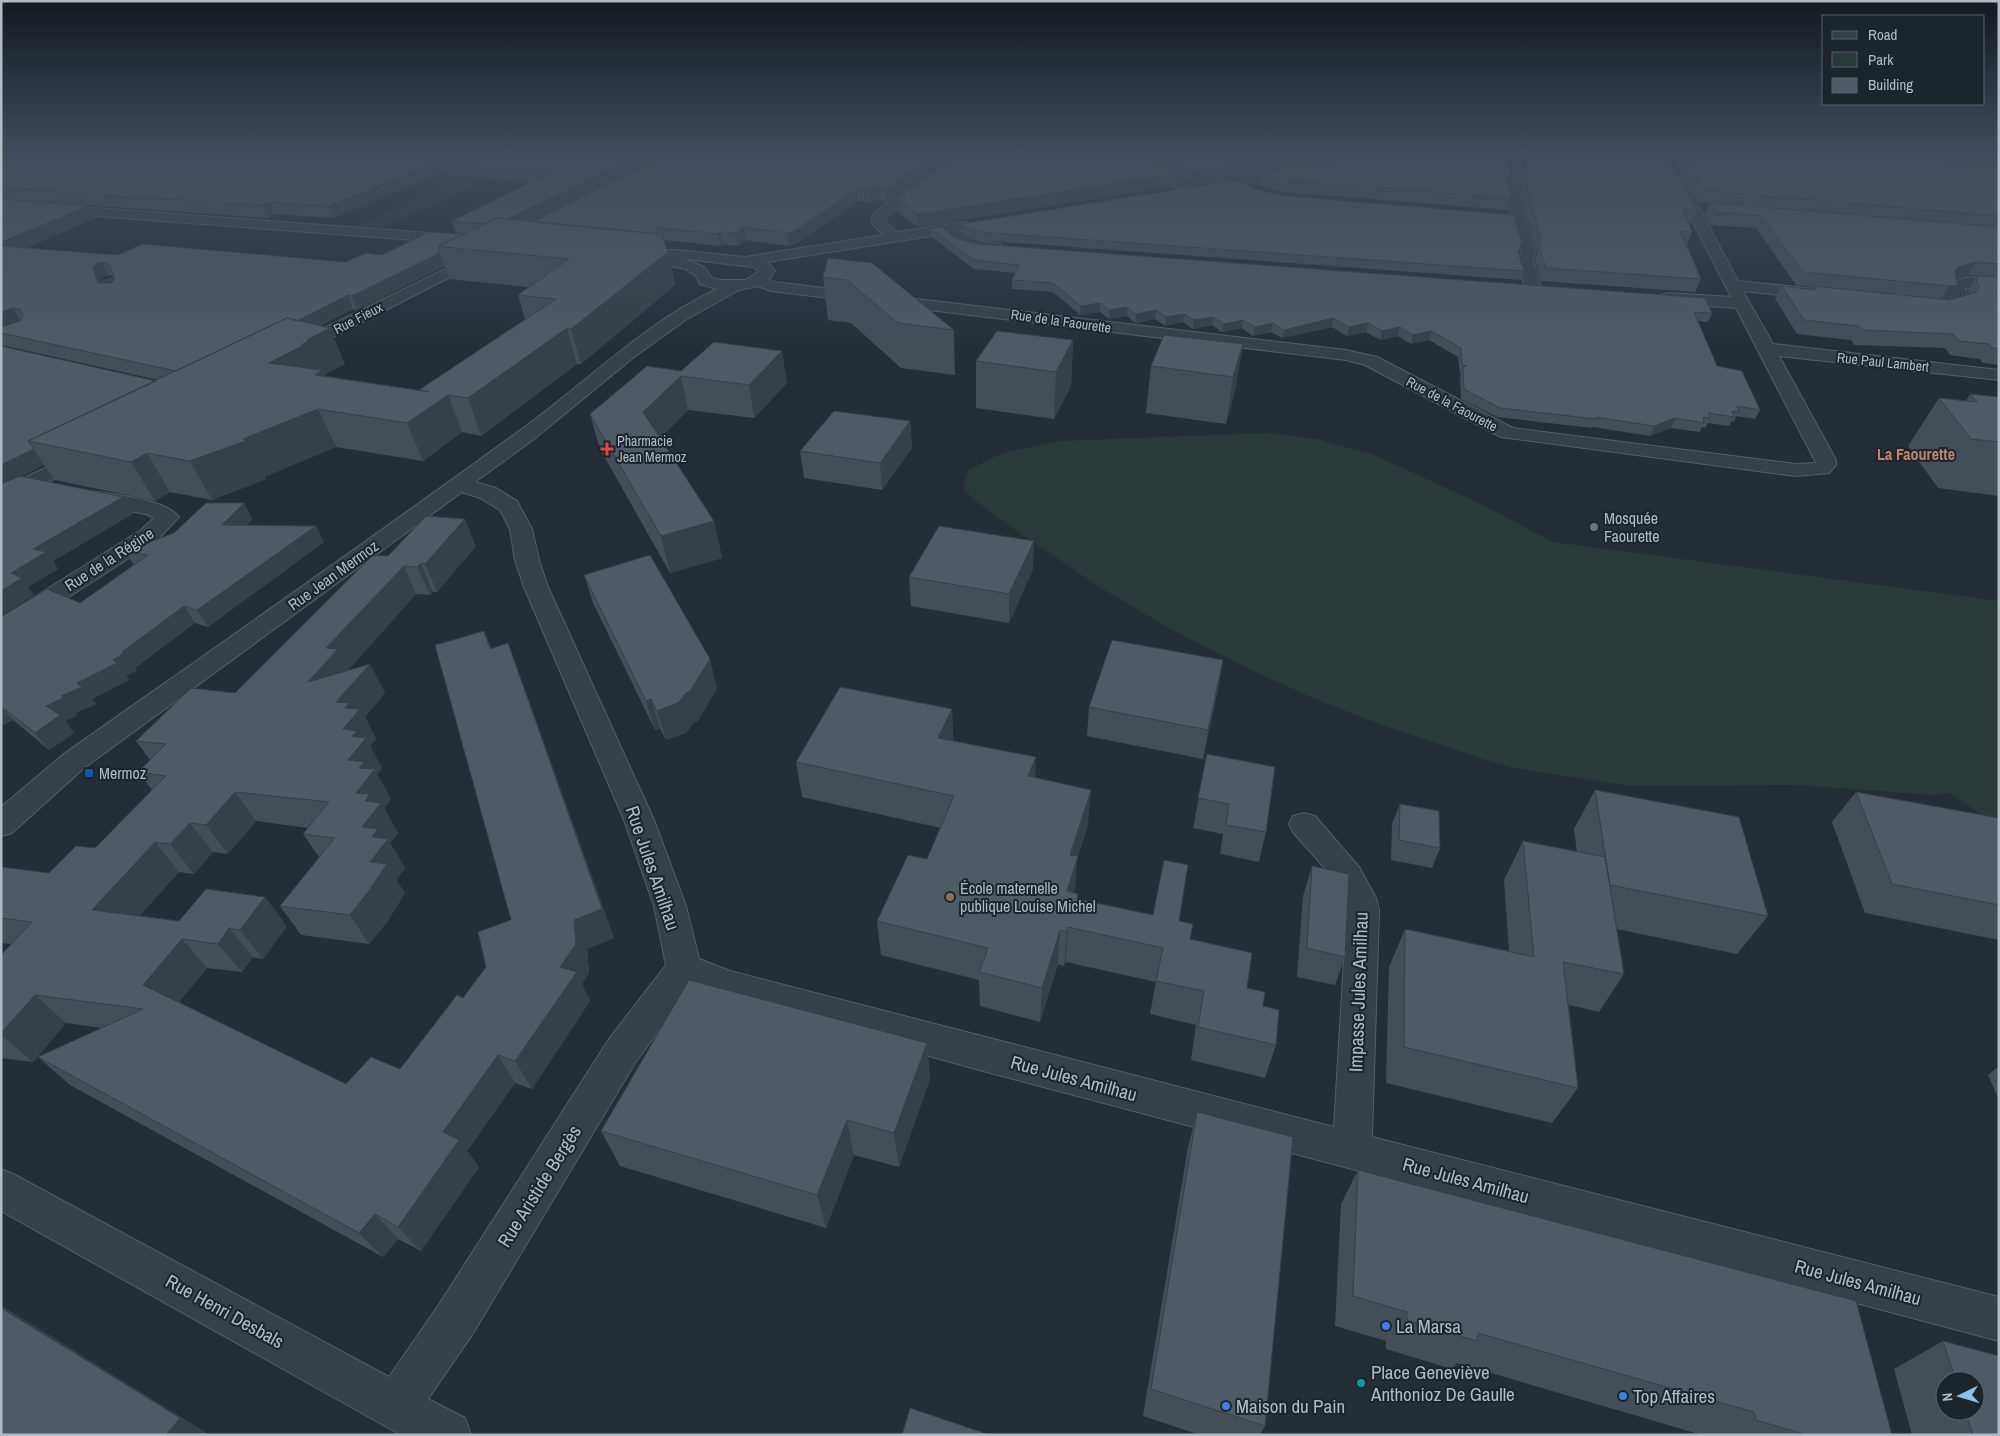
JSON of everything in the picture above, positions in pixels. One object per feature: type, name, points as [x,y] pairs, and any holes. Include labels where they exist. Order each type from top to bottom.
[{"type":"street","points":[[175,218],[470,240]]},
{"type":"street","points":[[878,218],[879,223],[894,238]]},
{"type":"street","points":[[1514,218],[1528,252],[1525,260],[1533,287]]},
{"type":"street","name":"Rue de la Faourette","points":[[762,278],[771,286],[1346,355],[1371,361],[1508,434],[1796,470],[1822,469],[1826,465],[1826,460],[1697,218]]},
{"type":"street","points":[[705,277],[711,267],[741,261],[859,244],[975,224]]},
{"type":"street","points":[[946,229],[968,243],[1014,248]]},
{"type":"street","points":[[762,278],[768,271],[761,264],[676,254],[618,252],[668,259],[695,269],[717,285],[737,285],[762,278],[826,253],[859,244]]},
{"type":"street","name":"Rue Fieux","points":[[280,357],[496,247]]},
{"type":"street","name":"Rue Jean Mermoz","points":[[665,327],[705,277]]},
{"type":"street","points":[[1911,304],[1941,307],[1954,305],[1961,302],[1957,285],[1968,282],[1999,285]]},
{"type":"street","name":"Rue Jean Mermoz","points":[[1,825],[74,761],[564,408],[665,327],[723,291],[737,285]]},
{"type":"street","points":[[1732,285],[1833,296]]},
{"type":"street","points":[[1514,286],[1552,288]]},
{"type":"street","points":[[1656,297],[1742,303]]},
{"type":"street","name":"Rue Paul Lambert","points":[[1767,349],[1999,375]]},
{"type":"street","points":[[1,497],[98,449]]},
{"type":"street","name":"Rue de la Régine","points":[[1,629],[149,535],[168,518],[153,509],[28,484]]},
{"type":"street","name":"Rue Jules Amilhau","points":[[459,484],[488,493],[509,506],[521,529],[527,560],[536,587],[639,820],[670,906],[684,968],[727,985],[983,1054],[1999,1319]]},
{"type":"street","name":"Impasse Jules Amilhau","points":[[1304,824],[1354,885],[1361,898],[1363,910],[1352,1150]]},
{"type":"street","name":"Rue Aristide Bergès","points":[[397,1405],[456,1319],[622,1051],[684,968]]},
{"type":"street","name":"Rue Henri Desbals","points":[[1,1189],[397,1405],[448,1435]]},
{"type":"green space","points":[[374,218],[404,218],[381,228],[355,226]]},
{"type":"green space","points":[[1265,433],[1317,439],[1374,455],[1483,505],[1553,542],[1999,601],[1999,826],[1949,793],[1935,795],[1796,785],[1630,786],[1514,768],[1480,758],[1385,726],[1325,703],[1207,648],[1101,588],[1018,532],[973,499],[963,489],[968,471],[994,457],[1011,451],[1061,441]]},
{"type":"building","points":[[1,218],[60,218],[1,242]]},
{"type":"building","points":[[458,218],[497,218],[486,224],[452,221]]},
{"type":"building","points":[[497,218],[661,234],[668,252],[571,329],[567,328],[468,398],[448,395],[407,423],[318,409],[243,439],[245,441],[190,461],[147,453],[131,462],[28,441],[287,318],[330,328],[301,345],[304,345],[269,363],[322,370],[315,375],[429,392],[419,390],[556,299],[518,295],[569,259],[438,246]]},
{"type":"building","points":[[541,218],[814,218],[793,232],[787,233],[744,227],[736,233],[721,232],[718,234],[655,227],[658,234],[533,222]]},
{"type":"building","points":[[998,218],[1515,218],[1522,243],[1518,252],[1524,271],[979,232],[961,224]]},
{"type":"building","points":[[1535,218],[1687,218],[1692,232],[1680,231],[1701,279],[1546,268],[1539,247],[1541,239]]},
{"type":"building","points":[[1763,218],[1891,218],[1999,227],[1999,264],[1976,262],[1958,267],[1955,272],[1958,285],[1949,286],[1803,272]]},
{"type":"building","points":[[942,227],[955,238],[978,244],[1705,298],[1712,313],[1694,312],[1717,366],[1742,371],[1760,410],[1737,406],[1739,412],[1732,411],[1734,417],[1709,413],[1710,418],[1703,417],[1704,423],[1675,418],[1654,426],[1596,417],[1596,419],[1500,408],[1464,389],[1463,367],[1466,366],[1462,364],[1461,348],[1431,331],[1413,335],[1400,327],[1382,331],[1368,323],[1349,327],[1333,318],[1284,330],[1273,323],[1255,327],[1243,320],[1224,324],[1213,317],[1194,320],[1184,314],[1166,317],[1156,310],[1136,314],[1127,307],[1109,310],[1100,303],[1081,306],[1053,283],[1012,280],[1019,265],[974,260],[931,229]]},
{"type":"building","points":[[429,232],[463,234],[438,246],[440,253],[352,296],[348,295],[297,321],[287,318],[176,371],[1,333],[1,327],[20,321],[23,316],[21,310],[13,308],[1,312],[1,246],[118,255],[142,244],[345,262],[366,253],[382,255]],"holes":[[[102,262],[109,264],[115,279],[111,283],[98,283],[93,268],[96,264]]]},
{"type":"building","points":[[828,258],[872,263],[954,330],[898,323],[847,280],[823,277]]},
{"type":"building","points":[[1976,276],[1999,277],[1999,349],[1992,348],[1989,344],[1959,341],[1953,334],[1862,330],[1859,326],[1804,320],[1782,286],[1816,290],[1813,286],[1950,300],[1977,292],[1979,288]]},
{"type":"building","points":[[997,331],[1073,340],[1056,372],[976,361]]},
{"type":"building","points":[[1164,335],[1243,344],[1233,377],[1151,366]]},
{"type":"building","points":[[714,342],[782,351],[749,385],[681,376],[643,412],[714,521],[661,536],[590,414],[647,366],[681,371]]},
{"type":"building","points":[[1,346],[156,381],[28,441],[34,449],[1,465]]},
{"type":"building","points":[[1970,394],[1999,397],[1999,442],[1971,439],[1939,398],[1977,402]]},
{"type":"building","points":[[834,411],[910,421],[880,463],[800,451]]},
{"type":"building","points":[[20,476],[123,497],[33,549],[46,552],[11,573],[22,578],[1,591],[1,484]]},
{"type":"building","points":[[206,503],[244,503],[222,525],[316,526],[197,610],[184,606],[122,652],[124,653],[113,660],[117,663],[77,683],[82,687],[61,696],[63,698],[46,706],[60,715],[35,733],[1,706],[1,617],[47,589],[80,603],[148,555],[125,551],[174,533]]},
{"type":"building","points":[[426,516],[465,519],[425,564],[421,563],[417,567],[404,566],[326,648],[338,649],[308,682],[370,664],[336,702],[349,703],[345,708],[360,709],[343,729],[357,731],[352,736],[366,738],[348,760],[364,762],[359,768],[375,769],[356,793],[370,794],[365,801],[381,803],[362,827],[378,829],[372,837],[388,839],[370,862],[387,864],[350,915],[280,906],[335,838],[303,834],[329,802],[235,792],[206,825],[190,823],[170,844],[155,842],[92,910],[179,921],[206,889],[265,897],[240,930],[229,928],[218,944],[182,939],[143,985],[346,1084],[371,1057],[400,1069],[457,995],[463,998],[486,967],[478,932],[511,920],[435,645],[484,631],[490,649],[508,643],[602,909],[574,920],[576,944],[560,967],[577,972],[515,1061],[498,1055],[443,1132],[459,1140],[398,1227],[375,1214],[359,1233],[38,1057],[143,1009],[35,995],[1,1033],[1,955],[32,922],[1,918],[1,867],[49,873],[76,846],[95,848],[166,776],[138,772],[166,744],[136,741],[191,688],[235,693],[373,555],[388,556]]},
{"type":"building","points":[[939,526],[1034,541],[1009,594],[909,577]]},
{"type":"building","points":[[650,555],[710,659],[690,691],[678,703],[657,711],[651,699],[646,701],[584,575]]},
{"type":"building","points":[[1112,640],[1223,660],[1208,730],[1089,707]]},
{"type":"building","points":[[840,687],[952,709],[938,738],[1036,757],[1028,776],[1091,790],[1070,855],[1078,856],[1067,891],[1078,894],[1077,899],[1153,915],[1164,860],[1188,865],[1179,921],[1193,924],[1190,939],[1252,953],[1247,988],[1265,992],[1263,1006],[1279,1010],[1276,1045],[1198,1027],[1204,991],[1156,981],[1163,948],[1068,927],[1067,932],[1060,930],[1042,988],[979,972],[988,948],[877,921],[908,855],[927,859],[954,796],[796,762]]},
{"type":"building","points":[[1207,754],[1275,767],[1266,832],[1226,825],[1229,804],[1198,798]]},
{"type":"building","points":[[1595,790],[1739,817],[1768,916],[1610,885]]},
{"type":"building","points":[[1856,792],[1999,818],[1999,905],[1892,884]]},
{"type":"building","points":[[1400,804],[1439,811],[1440,848],[1399,840]]},
{"type":"building","points":[[1523,841],[1605,857],[1624,974],[1563,962],[1578,1088],[1404,1047],[1405,929],[1534,957]]},
{"type":"building","points":[[1312,866],[1349,874],[1345,957],[1307,948]]},
{"type":"building","points":[[689,980],[927,1043],[894,1133],[847,1120],[817,1195],[601,1131]]},
{"type":"building","points":[[1197,1112],[1293,1137],[1265,1426],[1151,1389]]},
{"type":"building","points":[[1358,1170],[1856,1301],[1892,1435],[1807,1435],[1756,1420],[1754,1412],[1478,1333],[1477,1341],[1407,1320],[1407,1312],[1353,1296]]},
{"type":"building","points":[[1,1308],[180,1418],[166,1435],[1,1435]]},
{"type":"building","points":[[1943,1341],[1999,1356],[1999,1435],[1973,1435],[1968,1421],[1985,1421],[1985,1371],[1953,1371]]},
{"type":"building","points":[[910,1408],[990,1435],[902,1435]]},
{"type":"tunnel","points":[[109,278],[110,282]]},
{"type":"place","name":"Pharmacie Jean Mermoz","points":[[607,449]]},
{"type":"place","name":"Mosquée Faourette","points":[[1594,527]]},
{"type":"place","name":"Mermoz","points":[[89,773]]},
{"type":"place","name":"École maternelle publique Louise Michel","points":[[950,897]]},
{"type":"place","name":"La Marsa","points":[[1386,1326]]},
{"type":"place","name":"Place Geneviève Anthonioz De Gaulle","points":[[1361,1383]]},
{"type":"place","name":"Top Affaires","points":[[1623,1396]]},
{"type":"place","name":"Maison du Pain","points":[[1226,1406]]},
{"type":"district","name":"La Faourette","points":[[1916,454]]}]
